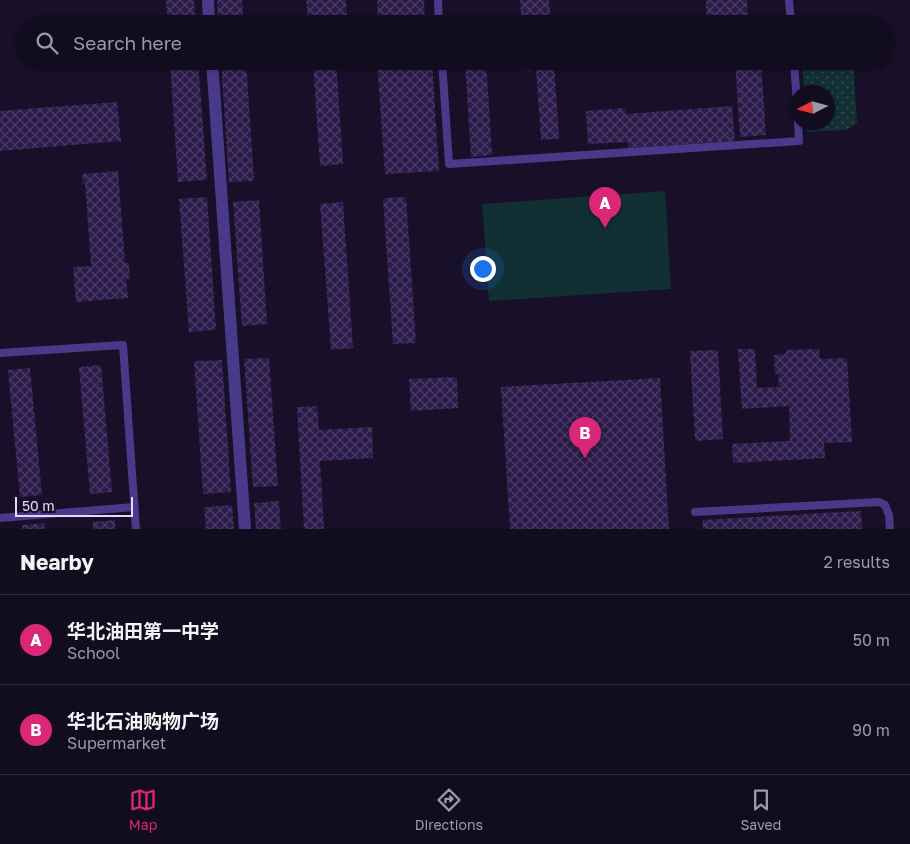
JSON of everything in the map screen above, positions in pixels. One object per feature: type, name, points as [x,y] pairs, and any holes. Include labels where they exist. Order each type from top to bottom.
[{"type":"street","points":[[208,0],[209,15]]},
{"type":"street","points":[[213,70],[245,529]]},
{"type":"lane","points":[[438,0],[439,15]]},
{"type":"lane","points":[[789,0],[790,15]]},
{"type":"lane","points":[[443,70],[449,164],[799,141],[798,130]]},
{"type":"lane","points":[[795,70],[796,85]]},
{"type":"lane","points":[[0,353],[123,345],[136,529]]},
{"type":"lane","points":[[695,512],[879,502],[885,505],[889,515],[890,529]]},
{"type":"lane","points":[[0,518],[134,507]]},
{"type":"green space","points":[[803,70],[854,70],[857,123],[846,130],[807,132],[807,130],[835,130],[835,85],[804,85]]},
{"type":"green space","points":[[665,191],[671,289],[489,301],[482,204]]},
{"type":"building","points":[[166,0],[194,0],[195,15],[167,15]]},
{"type":"building","points":[[217,0],[242,0],[243,15],[218,15]]},
{"type":"building","points":[[306,0],[346,0],[347,15],[308,15]]},
{"type":"building","points":[[377,0],[424,0],[425,15],[378,15]]},
{"type":"building","points":[[520,0],[549,0],[550,15],[521,15]]},
{"type":"building","points":[[706,0],[747,0],[748,15],[707,15]]},
{"type":"building","points":[[171,70],[199,70],[207,180],[178,182]]},
{"type":"building","points":[[222,70],[247,70],[254,181],[229,182]]},
{"type":"building","points":[[313,70],[337,70],[343,164],[320,166]]},
{"type":"building","points":[[378,70],[433,70],[439,171],[385,174]]},
{"type":"building","points":[[465,70],[487,70],[492,155],[471,157]]},
{"type":"building","points":[[536,70],[555,70],[559,139],[541,140]]},
{"type":"building","points":[[736,70],[762,70],[766,135],[740,137]]},
{"type":"building","points":[[117,102],[121,141],[0,151],[0,111]]},
{"type":"building","points":[[732,106],[735,141],[628,148],[628,142],[588,144],[586,111],[625,108],[626,114]]},
{"type":"building","points":[[118,171],[125,263],[129,263],[130,279],[126,280],[128,298],[76,302],[73,267],[91,266],[85,183],[83,184],[82,174]]},
{"type":"building","points":[[207,197],[216,330],[189,332],[179,199]]},
{"type":"building","points":[[406,197],[416,343],[393,344],[383,198]]},
{"type":"building","points":[[259,200],[267,324],[242,326],[233,202]]},
{"type":"building","points":[[343,202],[353,348],[331,350],[320,204]]},
{"type":"building","points":[[738,349],[755,349],[757,388],[779,387],[778,374],[775,374],[774,355],[786,354],[786,350],[819,349],[820,359],[847,358],[852,442],[824,443],[825,458],[733,463],[732,444],[790,441],[789,406],[742,409]]},
{"type":"building","points":[[718,350],[723,439],[695,441],[690,351]]},
{"type":"building","points":[[269,358],[278,486],[253,487],[244,359]]},
{"type":"building","points":[[222,360],[231,492],[203,494],[194,361]]},
{"type":"building","points":[[101,365],[112,492],[90,494],[79,367]]},
{"type":"building","points":[[30,368],[42,495],[20,497],[8,370]]},
{"type":"building","points":[[457,377],[458,408],[411,411],[409,379]]},
{"type":"building","points":[[660,378],[669,529],[510,529],[501,387]]},
{"type":"building","points":[[317,406],[319,430],[372,427],[373,458],[320,461],[324,529],[304,529],[297,407]]},
{"type":"building","points":[[279,501],[281,529],[256,529],[254,503]]},
{"type":"building","points":[[232,505],[234,529],[206,529],[204,507]]},
{"type":"building","points":[[861,511],[862,529],[703,529],[702,520]]},
{"type":"building","points":[[115,520],[115,529],[93,529],[93,522]]},
{"type":"building","points":[[44,523],[45,529],[22,529],[22,525]]},
{"type":"place","name":"华北油田第一中学","points":[[605,228]]},
{"type":"place","name":"华北石油购物广场","points":[[585,458]]}]
